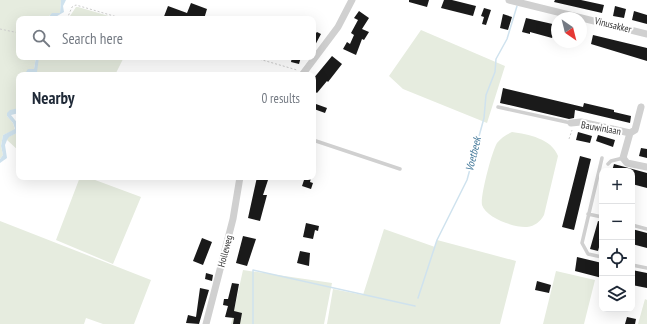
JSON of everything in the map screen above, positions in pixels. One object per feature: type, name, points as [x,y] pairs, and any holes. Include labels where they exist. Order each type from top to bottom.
[{"type":"street","points":[[316,57],[338,27],[352,0]]},
{"type":"street","name":"Vinusakker","points":[[509,0],[647,34]]},
{"type":"street","points":[[304,72],[313,60]]},
{"type":"street","name":"Bauwinlaan","points":[[623,158],[630,133],[635,130],[641,107]]},
{"type":"street","name":"Bauwinlaan","points":[[573,123],[581,122],[630,133]]},
{"type":"street","points":[[623,158],[627,163],[647,167]]},
{"type":"street","name":"Holleweg","points":[[206,324],[234,219],[240,180]]},
{"type":"lane","points":[[498,107],[573,123]]},
{"type":"lane","points":[[316,141],[400,169]]},
{"type":"lane","points":[[599,256],[588,254],[583,248],[582,238],[602,158]]},
{"type":"lane","points":[[608,164],[611,161],[623,158]]},
{"type":"lane","points":[[588,214],[599,217]]},
{"type":"lane","points":[[635,226],[647,229]]},
{"type":"lane","points":[[635,265],[647,268]]},
{"type":"path","points":[[68,16],[72,7],[76,5],[114,16]]},
{"type":"path","points":[[0,29],[16,32]]},
{"type":"path","points":[[261,60],[297,72]]},
{"type":"path","points":[[569,140],[573,123]]},
{"type":"shaded area","points":[[0,0],[61,0],[60,13],[49,16],[16,16],[16,60],[36,60],[34,69],[30,69],[27,72],[16,72],[16,109],[7,116],[13,123],[15,130],[3,135],[1,146],[3,155],[0,159]]},
{"type":"shaded area","points":[[76,7],[78,7],[109,16],[70,16]]},
{"type":"shaded area","points":[[421,30],[505,66],[487,123],[403,89],[389,76]]},
{"type":"shaded area","points":[[38,60],[122,60],[116,72],[35,72]]},
{"type":"shaded area","points":[[512,132],[525,134],[545,141],[551,145],[558,156],[544,215],[537,223],[527,227],[515,226],[495,218],[485,210],[482,205],[485,184],[497,143]]},
{"type":"shaded area","points":[[16,133],[16,148],[7,140],[8,137]]},
{"type":"shaded area","points":[[79,180],[95,180],[141,197],[113,264],[56,240]]},
{"type":"shaded area","points":[[0,221],[151,280],[134,324],[103,324],[86,318],[84,324],[0,324]]},
{"type":"shaded area","points":[[384,229],[435,247],[437,240],[516,261],[500,324],[327,324],[333,289],[363,295]]},
{"type":"shaded area","points":[[243,270],[332,283],[324,324],[231,324]]},
{"type":"shaded area","points":[[556,271],[595,280],[584,324],[543,324]]},
{"type":"shaded area","points":[[645,299],[647,300],[647,324],[638,324]]},
{"type":"water","points":[[61,0],[66,0],[63,6],[64,12],[57,16],[50,16],[52,13],[60,13]]},
{"type":"water","points":[[36,60],[39,60],[37,72],[26,72],[28,69],[34,69]]},
{"type":"water","points":[[16,109],[16,114],[11,115],[16,121],[16,134],[9,137],[7,140],[5,145],[7,158],[0,163],[0,159],[3,155],[1,146],[3,135],[15,129],[13,123],[7,116],[7,113],[10,110]]},
{"type":"building","points":[[409,0],[429,0],[427,7],[409,2]]},
{"type":"building","points":[[444,0],[452,0],[476,6],[473,16],[441,8]]},
{"type":"building","points":[[555,0],[581,0],[604,5],[602,13],[554,2]]},
{"type":"building","points":[[191,3],[207,9],[205,16],[164,16],[168,6],[187,13]]},
{"type":"building","points":[[615,6],[626,9],[624,18],[613,16]]},
{"type":"building","points":[[484,8],[491,10],[486,25],[482,24],[484,17],[481,16]]},
{"type":"building","points":[[359,11],[369,18],[362,29],[369,32],[364,40],[362,39],[356,55],[343,49],[347,42],[350,44],[354,35],[351,33],[358,20],[354,18]]},
{"type":"building","points":[[634,11],[647,15],[647,24],[632,20]]},
{"type":"building","points":[[503,14],[512,17],[508,30],[500,28]]},
{"type":"building","points":[[526,18],[551,24],[551,38],[530,32],[530,34],[522,32]]},
{"type":"building","points":[[316,33],[321,34],[316,43]]},
{"type":"building","points":[[593,35],[647,48],[647,61],[591,44]]},
{"type":"building","points":[[332,56],[342,64],[317,93],[316,75]]},
{"type":"building","points":[[291,60],[300,60],[299,64],[291,62]]},
{"type":"building","points":[[503,88],[583,107],[584,103],[614,110],[614,112],[631,116],[630,123],[575,110],[574,118],[569,119],[500,103]]},
{"type":"building","points":[[316,104],[327,108],[325,113],[316,110]]},
{"type":"building","points":[[578,132],[592,136],[590,143],[576,140]]},
{"type":"building","points":[[598,135],[615,140],[613,147],[596,141]]},
{"type":"building","points":[[641,148],[647,149],[647,158],[639,156]]},
{"type":"building","points":[[580,156],[591,159],[574,230],[562,227]]},
{"type":"building","points":[[614,164],[629,168],[613,168]]},
{"type":"building","points":[[635,170],[647,173],[647,188],[635,185]]},
{"type":"building","points":[[256,180],[268,180],[263,195],[267,195],[260,221],[248,218]]},
{"type":"building","points":[[304,180],[310,180],[310,182],[313,183],[311,189],[302,186]]},
{"type":"building","points":[[598,221],[599,221],[598,251],[590,249]]},
{"type":"building","points":[[306,223],[319,226],[318,231],[315,230],[313,239],[303,237]]},
{"type":"building","points":[[635,230],[647,233],[647,248],[635,245]]},
{"type":"building","points":[[243,236],[256,239],[247,266],[236,263]]},
{"type":"building","points":[[202,238],[212,242],[203,265],[193,261]]},
{"type":"building","points":[[300,251],[310,253],[309,266],[297,263]]},
{"type":"building","points":[[577,257],[599,262],[599,277],[575,271]]},
{"type":"building","points":[[635,271],[647,273],[647,288],[635,286]]},
{"type":"building","points":[[206,273],[213,275],[212,281],[205,279]]},
{"type":"building","points":[[537,281],[551,285],[549,293],[535,290]]},
{"type":"building","points":[[232,283],[239,284],[234,311],[242,313],[240,324],[233,324],[234,318],[225,317],[228,306],[223,305],[224,299],[228,299]]},
{"type":"building","points":[[200,288],[209,290],[199,324],[186,323],[188,315],[196,317]]},
{"type":"building","points":[[627,317],[636,319],[635,324],[625,324]]},
{"type":"waterway","name":"Voetbeek","points":[[418,298],[437,240],[467,180],[484,118],[486,95],[495,72],[496,59],[507,39],[517,6]]},
{"type":"waterway","name":"Voetbeek","points":[[253,324],[253,270],[415,306]]}]
